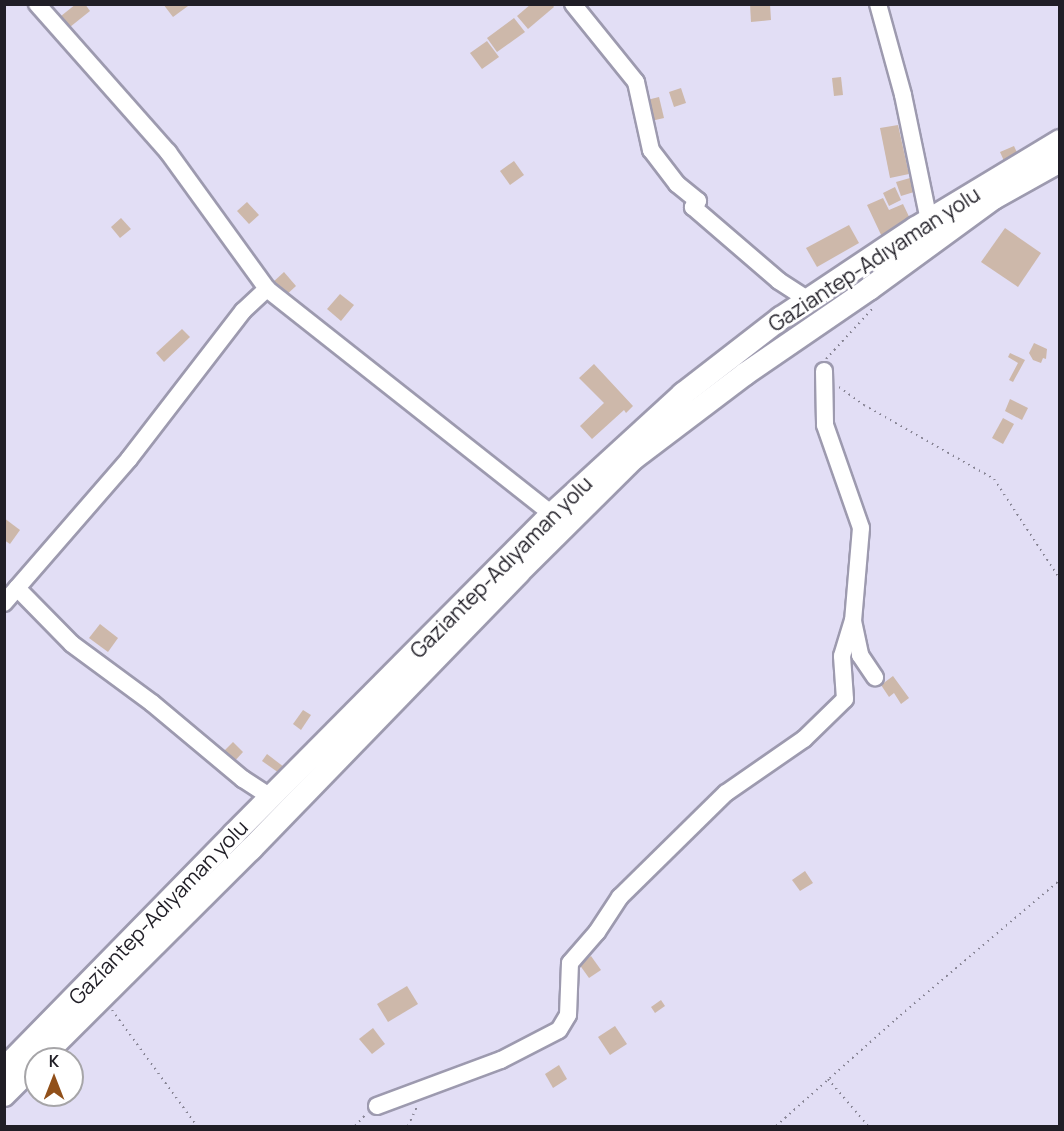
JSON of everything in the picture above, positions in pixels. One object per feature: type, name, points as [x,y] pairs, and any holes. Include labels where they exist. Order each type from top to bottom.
[{"type":"highway","name":"Gaziantep-Adıyaman yolu","points":[[4,1069],[552,514],[683,394],[808,300],[929,220],[1059,141]]},
{"type":"highway","name":"Gaziantep-Adıyaman yolu","points":[[52,1047],[251,849],[518,573],[634,458],[745,374],[875,285],[994,198],[1059,161]]},
{"type":"highway","points":[[4,1095],[24,1075]]},
{"type":"street","points":[[37,4],[168,152],[267,289],[552,514]]},
{"type":"street","points":[[573,4],[636,82],[651,150],[677,183],[698,201],[693,207],[779,281],[808,300]]},
{"type":"street","points":[[878,4],[903,95],[929,220]]},
{"type":"street","points":[[4,603],[129,459],[243,311],[267,289]]},
{"type":"street","points":[[376,1107],[501,1060],[559,1030],[568,1015],[570,963],[597,932],[620,897],[726,793],[804,740],[845,699],[842,656],[853,621],[861,528],[825,425],[824,371]]},
{"type":"street","points":[[17,588],[72,644],[160,710],[243,779],[271,797]]},
{"type":"street","points":[[853,621],[860,655],[874,677]]},
{"type":"path","points":[[875,285],[876,305],[827,357],[824,371],[831,381],[864,405],[994,479],[1059,579]]},
{"type":"path","points":[[776,1126],[1059,880]]},
{"type":"path","points":[[101,996],[197,1126]]},
{"type":"path","points":[[828,1079],[868,1126]]},
{"type":"path","points":[[408,1126],[423,1091]]},
{"type":"path","points":[[355,1126],[361,1116],[376,1107]]},
{"type":"building","points":[[76,4],[85,4],[90,11],[70,27],[61,16]]},
{"type":"building","points":[[163,4],[187,4],[188,6],[173,17]]},
{"type":"building","points":[[531,4],[552,4],[554,7],[528,29],[517,16]]},
{"type":"building","points":[[750,4],[770,4],[771,20],[751,22]]},
{"type":"building","points":[[514,18],[525,32],[497,52],[487,38]]},
{"type":"building","points":[[487,41],[499,57],[482,69],[470,53]]},
{"type":"building","points":[[841,77],[843,95],[834,96],[832,78]]},
{"type":"building","points":[[681,88],[686,103],[674,107],[669,92]]},
{"type":"building","points":[[659,97],[664,118],[651,121],[647,100]]},
{"type":"building","points":[[898,125],[909,174],[890,178],[880,128]]},
{"type":"building","points":[[1014,146],[1019,157],[1005,163],[1000,152]]},
{"type":"building","points":[[514,161],[524,175],[510,185],[500,171]]},
{"type":"building","points":[[910,178],[914,192],[901,196],[896,182]]},
{"type":"building","points":[[895,187],[901,200],[889,206],[883,193]]},
{"type":"building","points":[[883,198],[889,210],[903,204],[913,225],[883,239],[867,205]]},
{"type":"building","points":[[247,202],[259,215],[249,224],[237,211]]},
{"type":"building","points":[[121,218],[131,229],[120,238],[111,227]]},
{"type":"building","points":[[849,225],[859,243],[817,267],[806,248]]},
{"type":"building","points":[[1005,228],[1041,253],[1018,287],[981,262]]},
{"type":"building","points":[[284,272],[296,286],[284,297],[272,283]]},
{"type":"building","points":[[340,294],[354,305],[341,321],[327,309]]},
{"type":"building","points":[[182,329],[190,337],[164,362],[156,353]]},
{"type":"building","points":[[1034,343],[1047,349],[1046,359],[1043,358],[1041,363],[1033,360],[1029,353]]},
{"type":"building","points":[[1010,353],[1025,360],[1013,382],[1009,380],[1018,363],[1008,357]]},
{"type":"building","points":[[594,364],[633,406],[626,413],[624,410],[592,439],[580,426],[604,403],[579,378]]},
{"type":"building","points":[[1010,399],[1028,408],[1022,420],[1005,411]]},
{"type":"building","points":[[1003,418],[1014,424],[1003,444],[992,438]]},
{"type":"building","points":[[4,518],[20,530],[10,544],[4,540]]},
{"type":"building","points":[[100,624],[118,638],[108,652],[89,638]]},
{"type":"building","points":[[893,676],[909,698],[901,704],[894,693],[889,697],[881,685]]},
{"type":"building","points":[[303,710],[311,715],[301,730],[293,724]]},
{"type":"building","points":[[233,742],[243,752],[232,764],[221,754]]},
{"type":"building","points":[[267,754],[284,767],[279,773],[262,761]]},
{"type":"building","points":[[805,871],[813,883],[800,891],[792,880]]},
{"type":"building","points":[[591,956],[601,970],[589,978],[579,964]]},
{"type":"building","points":[[407,986],[418,1004],[388,1022],[377,1004]]},
{"type":"building","points":[[661,1000],[665,1006],[655,1013],[651,1007]]},
{"type":"building","points":[[615,1026],[627,1044],[610,1055],[598,1037]]},
{"type":"building","points":[[373,1028],[385,1044],[372,1054],[359,1039]]},
{"type":"building","points":[[559,1065],[567,1079],[553,1088],[545,1074]]}]
